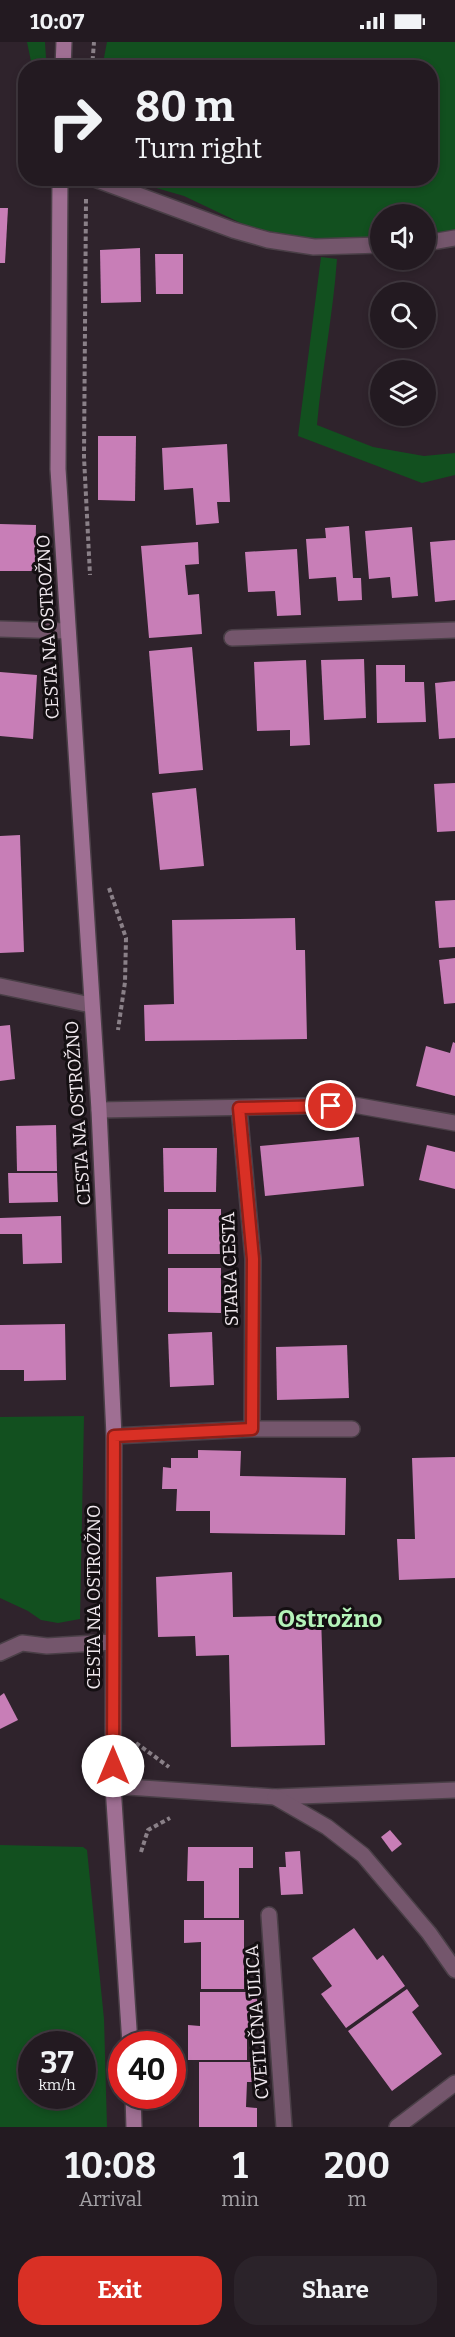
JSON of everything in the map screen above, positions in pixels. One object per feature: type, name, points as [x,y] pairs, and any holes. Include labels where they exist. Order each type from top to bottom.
[{"type":"street","points":[[63,42],[63,60]]},
{"type":"street","name":"CESTA NA OSTROŽNO","points":[[60,186],[58,469],[99,1110],[114,1436],[113,1786],[129,2031]]},
{"type":"street","points":[[112,186],[233,230],[268,240],[314,247],[370,245]]},
{"type":"street","points":[[436,241],[455,238]]},
{"type":"street","points":[[0,629],[68,631]]},
{"type":"street","points":[[232,638],[455,630]]},
{"type":"street","points":[[0,986],[91,1005]]},
{"type":"street","points":[[99,1110],[354,1105],[455,1123]]},
{"type":"street","name":"STARA CESTA","points":[[239,1108],[253,1259],[252,1429]]},
{"type":"street","points":[[114,1436],[252,1429],[352,1429]]},
{"type":"street","points":[[0,1653],[22,1643],[47,1646],[114,1642]]},
{"type":"street","points":[[113,1786],[275,1797],[455,1790]]},
{"type":"street","points":[[275,1797],[327,1827],[363,1855],[429,1933],[455,1970]]},
{"type":"street","name":"CVETLIČNA ULICA","points":[[269,1915],[284,2127]]},
{"type":"street","points":[[397,2127],[455,2083]]},
{"type":"street","points":[[133,2109],[134,2127]]},
{"type":"path","points":[[93,60],[94,42]]},
{"type":"green space","points":[[27,42],[45,42],[46,58],[31,60]]},
{"type":"green space","points":[[107,42],[455,42],[455,232],[436,235],[436,204],[370,204],[370,241],[335,242],[245,225],[184,196],[149,186],[438,186],[438,60],[104,60]]},
{"type":"green space","points":[[321,257],[337,259],[317,425],[373,447],[424,456],[455,453],[455,475],[422,483],[298,436]]},
{"type":"green space","points":[[84,1416],[80,1619],[58,1623],[41,1620],[0,1598],[0,1417]]},
{"type":"green space","points":[[0,1845],[83,1847],[87,1850],[104,2019],[107,2127],[0,2127]]},
{"type":"building","points":[[0,208],[8,208],[5,263],[0,263]]},
{"type":"building","points":[[140,248],[141,302],[101,303],[100,250]]},
{"type":"building","points":[[155,254],[183,254],[183,294],[156,294]]},
{"type":"building","points":[[98,436],[136,436],[135,501],[98,500]]},
{"type":"building","points":[[227,444],[230,502],[217,502],[219,523],[196,525],[193,488],[164,490],[162,448]]},
{"type":"building","points":[[0,524],[36,525],[35,571],[0,571]]},
{"type":"building","points":[[349,526],[353,578],[361,578],[362,600],[338,601],[336,577],[309,579],[306,539],[326,538],[325,528]]},
{"type":"building","points":[[412,527],[418,596],[392,598],[390,577],[369,579],[365,531]]},
{"type":"building","points":[[455,540],[455,600],[435,602],[430,542]]},
{"type":"building","points":[[198,542],[199,564],[185,565],[188,595],[199,594],[202,634],[149,638],[141,546]]},
{"type":"building","points":[[297,549],[301,615],[277,616],[275,591],[248,592],[245,552]]},
{"type":"building","points":[[192,647],[203,770],[159,774],[149,651]]},
{"type":"building","points":[[364,659],[366,718],[324,720],[321,660]]},
{"type":"building","points":[[306,660],[310,745],[290,746],[290,730],[257,731],[254,662]]},
{"type":"building","points":[[376,665],[405,665],[405,682],[424,682],[426,722],[377,723]]},
{"type":"building","points":[[0,672],[37,675],[33,739],[0,736]]},
{"type":"building","points":[[455,681],[455,738],[439,739],[435,683]]},
{"type":"building","points":[[455,783],[455,831],[437,832],[434,784]]},
{"type":"building","points":[[196,788],[204,866],[160,870],[152,793]]},
{"type":"building","points":[[20,835],[24,952],[0,953],[0,836]]},
{"type":"building","points":[[455,900],[455,947],[439,948],[435,901]]},
{"type":"building","points":[[295,918],[296,950],[305,950],[307,1039],[145,1041],[144,1005],[174,1004],[172,920]]},
{"type":"building","points":[[455,958],[455,1003],[444,1004],[439,960]]},
{"type":"building","points":[[10,1025],[15,1079],[0,1081],[0,1026]]},
{"type":"building","points":[[453,1042],[455,1043],[455,1096],[416,1086],[426,1046],[450,1053]]},
{"type":"building","points":[[56,1125],[57,1171],[17,1171],[16,1126]]},
{"type":"building","points":[[359,1137],[364,1186],[265,1196],[260,1146]]},
{"type":"building","points":[[427,1145],[455,1152],[455,1189],[419,1180]]},
{"type":"building","points":[[163,1148],[217,1148],[216,1192],[164,1192]]},
{"type":"building","points":[[8,1173],[57,1173],[58,1202],[9,1203]]},
{"type":"building","points":[[168,1209],[221,1209],[221,1254],[168,1254]]},
{"type":"building","points":[[61,1216],[62,1263],[23,1264],[22,1234],[0,1234],[0,1218]]},
{"type":"building","points":[[168,1268],[221,1268],[221,1313],[168,1312]]},
{"type":"building","points":[[65,1324],[66,1380],[24,1381],[24,1370],[0,1370],[0,1325]]},
{"type":"building","points":[[212,1332],[214,1385],[170,1387],[168,1334]]},
{"type":"building","points":[[347,1345],[349,1398],[277,1400],[276,1347]]},
{"type":"building","points":[[198,1450],[241,1451],[240,1476],[346,1478],[345,1535],[210,1533],[210,1511],[176,1511],[177,1489],[162,1489],[163,1467],[171,1468],[171,1458],[198,1458]]},
{"type":"building","points":[[455,1457],[455,1578],[399,1580],[397,1539],[415,1539],[412,1458]]},
{"type":"building","points":[[232,1572],[233,1617],[321,1615],[325,1745],[231,1747],[229,1655],[196,1656],[195,1636],[158,1637],[156,1577]]},
{"type":"building","points":[[4,1693],[18,1720],[0,1729],[0,1696]]},
{"type":"building","points":[[390,1830],[402,1844],[392,1852],[381,1837]]},
{"type":"building","points":[[188,1847],[253,1847],[253,1868],[239,1868],[239,1918],[204,1918],[204,1881],[187,1881]]},
{"type":"building","points":[[300,1851],[303,1894],[281,1895],[279,1867],[286,1867],[285,1852]]},
{"type":"building","points":[[184,1920],[244,1920],[244,1989],[201,1989],[201,1942],[184,1943]]},
{"type":"building","points":[[354,1928],[377,1960],[383,1955],[405,1986],[346,2028],[321,1994],[332,1986],[312,1958]]},
{"type":"building","points":[[407,1989],[419,2006],[412,2012],[442,2054],[392,2091],[348,2031]]},
{"type":"building","points":[[200,1992],[257,1992],[257,2031],[247,2031],[247,2060],[188,2060],[188,2025],[200,2026]]},
{"type":"building","points":[[199,2062],[264,2062],[264,2082],[247,2082],[246,2107],[257,2108],[257,2127],[199,2127]]},
{"type":"district","name":"Ostrožno","points":[[330,1619]]},
{"type":"route","points":[[113,1766],[114,1436],[252,1429],[253,1259],[239,1108],[331,1106]]}]
